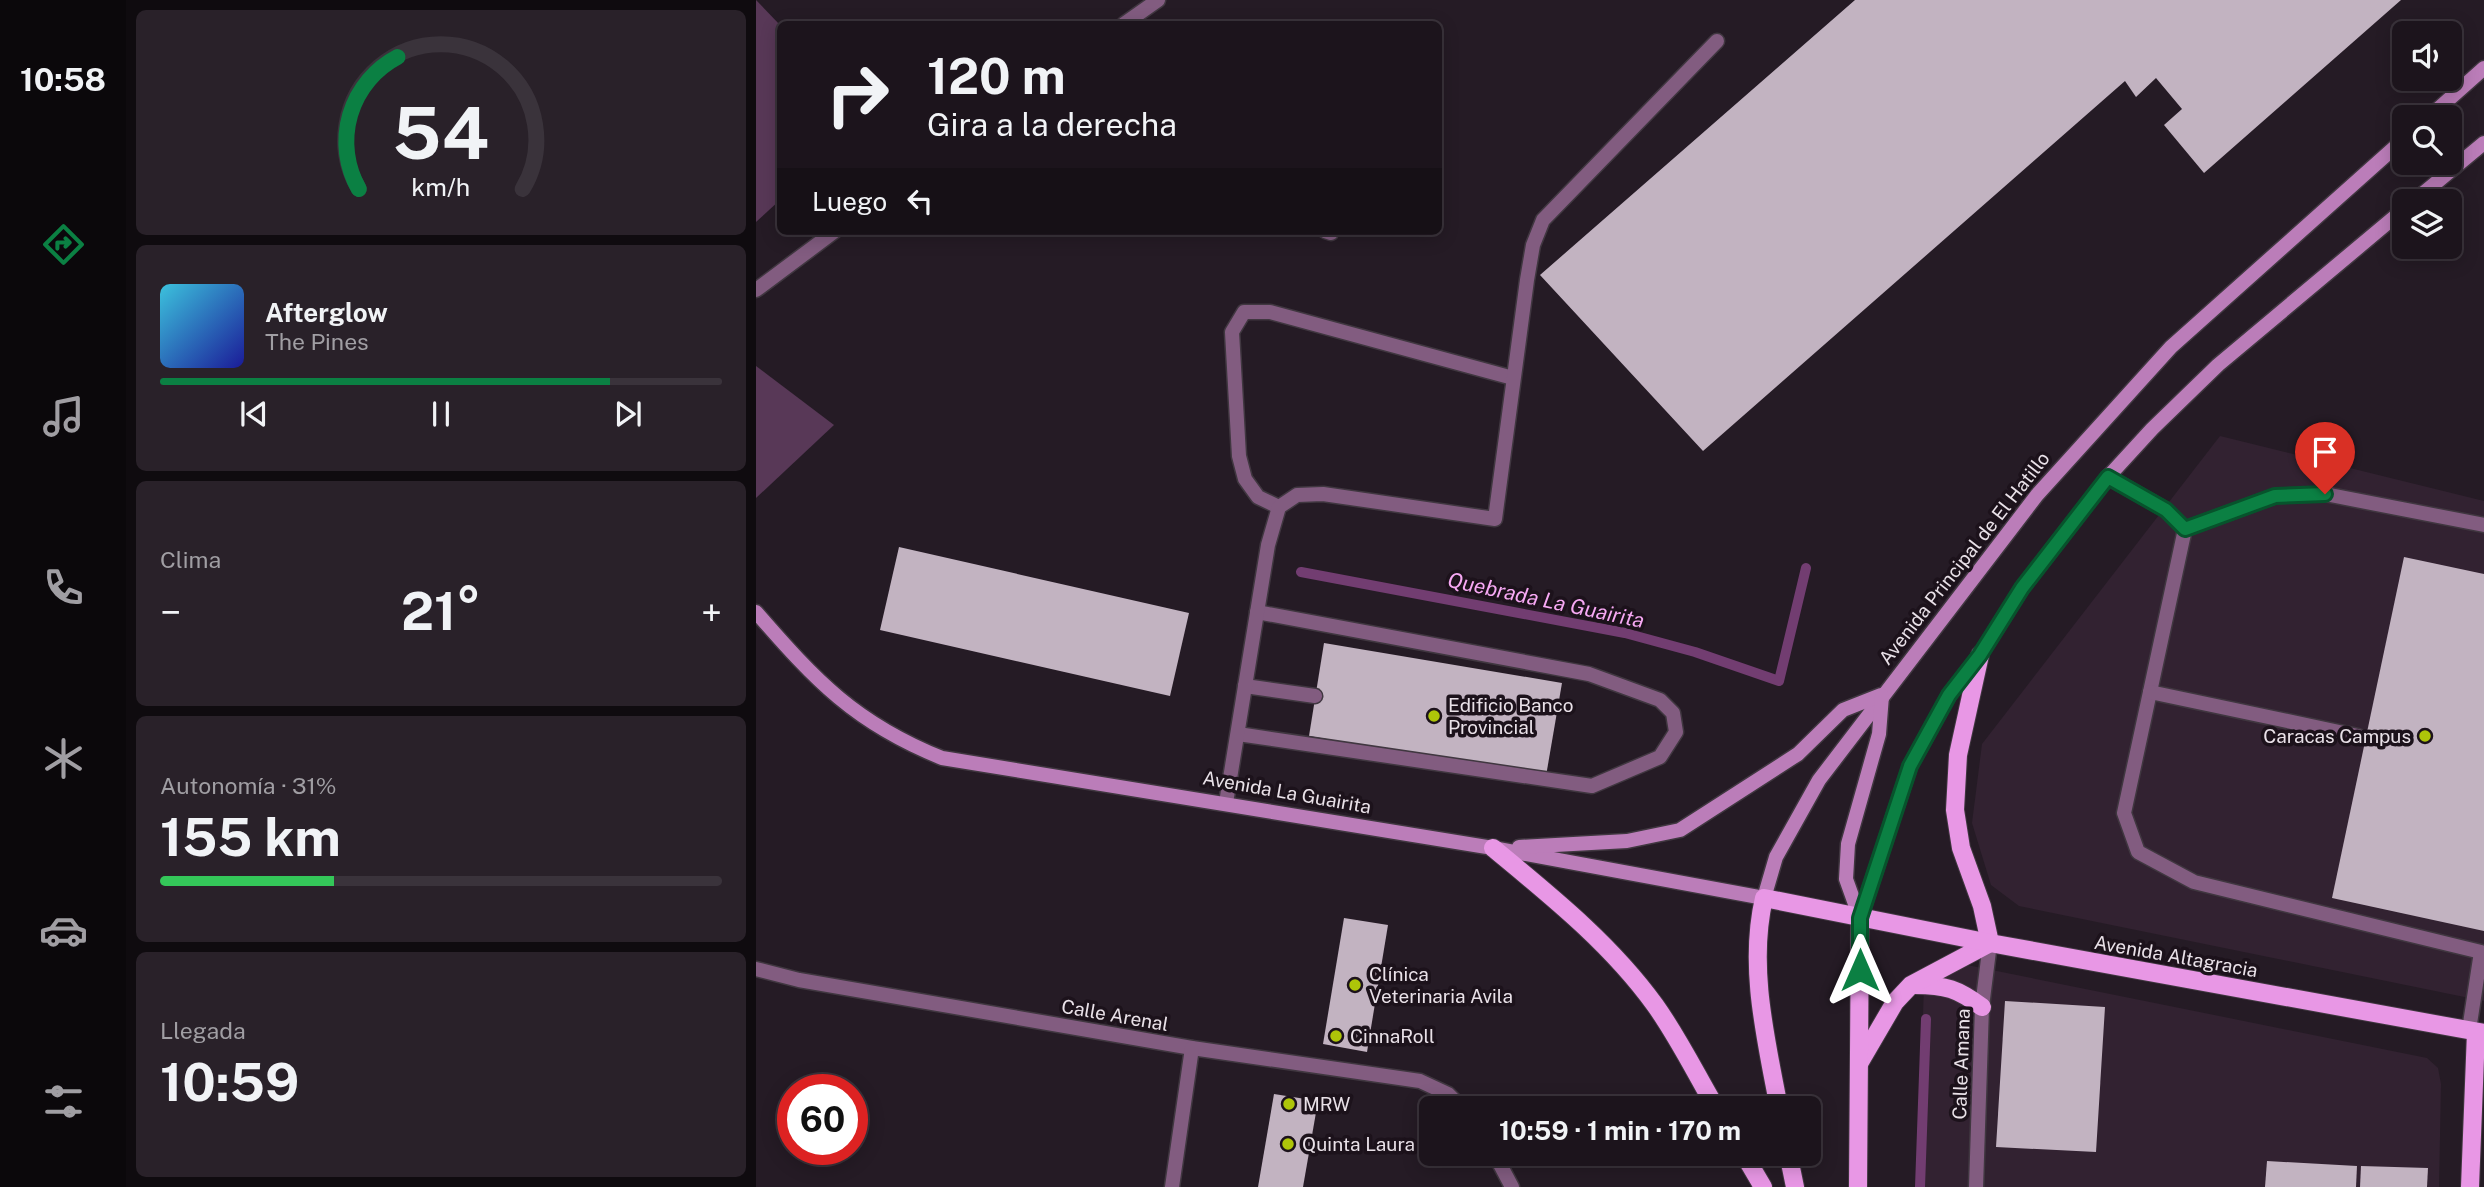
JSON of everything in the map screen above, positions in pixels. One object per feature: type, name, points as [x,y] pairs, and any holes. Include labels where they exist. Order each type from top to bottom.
[{"type":"main road","points":[[2442,105],[2484,68]]},
{"type":"main road","points":[[2428,189],[2484,143]]},
{"type":"main road","name":"Avenida Principal de El Hatillo","points":[[1777,1096],[1756,954],[1764,898],[1776,857],[1795,818],[1819,780],[2036,495],[2171,347],[2392,150]]},
{"type":"main road","points":[[1857,1187],[1860,918],[1910,766],[1949,695],[1980,655],[2022,588],[2108,477],[2152,429],[2218,366],[2392,219]]},
{"type":"main road","name":"Avenida La Guairita","points":[[756,612],[835,698],[864,719],[913,746],[942,758],[1493,848],[1860,918]]},
{"type":"main road","points":[[1859,1065],[1895,1002],[1911,985],[1990,943],[1982,906],[1961,848],[1955,810],[1958,755],[1980,655]]},
{"type":"main road","points":[[1493,848],[1627,841],[1681,830],[1798,754],[1843,710],[1882,694],[1879,734],[1848,844],[1846,879],[1860,918]]},
{"type":"main road","points":[[1493,848],[1577,919],[1635,979],[1657,1007],[1709,1096]]},
{"type":"main road","name":"Avenida Altagracia","points":[[1860,918],[2476,1032]]},
{"type":"main road","points":[[1911,985],[1936,985],[1959,990],[1982,1007]]},
{"type":"main road","points":[[2470,1187],[2476,1032]]},
{"type":"main road","points":[[1751,1166],[1763,1187]]},
{"type":"main road","points":[[1791,1166],[1795,1187]]},
{"type":"street","points":[[1128,21],[1158,0]]},
{"type":"street","points":[[1226,803],[1271,530],[1279,507],[1297,495],[1323,494],[1495,519],[1533,245],[1543,220],[1717,41]]},
{"type":"street","points":[[756,290],[830,235]]},
{"type":"street","points":[[1279,507],[1258,497],[1245,479],[1239,456],[1232,332],[1244,312],[1270,312],[1513,378]]},
{"type":"street","points":[[2108,477],[2166,510],[2185,529]]},
{"type":"street","points":[[2185,529],[2275,496],[2325,494],[2484,525]]},
{"type":"street","points":[[2185,529],[2124,813],[2138,852],[2194,882],[2481,952],[2476,1032]]},
{"type":"street","points":[[1238,734],[1592,786],[1660,757],[1676,732],[1673,713],[1660,700],[1589,674],[1257,612]]},
{"type":"street","points":[[1245,686],[1315,696]]},
{"type":"street","points":[[2150,692],[2358,736]]},
{"type":"street","name":"Calle Amana","points":[[1976,1187],[1982,1007],[1990,943]]},
{"type":"street","name":"Calle Arenal","points":[[756,969],[799,980],[1192,1048],[1420,1081],[1450,1096]]},
{"type":"street","points":[[1172,1187],[1192,1048]]},
{"type":"street","points":[[1501,1166],[1512,1187]]},
{"type":"shaded area","points":[[756,0],[777,22],[777,203],[756,222]]},
{"type":"shaded area","points":[[756,366],[834,425],[756,498]]},
{"type":"shaded area","points":[[2220,436],[2484,501],[2484,1001],[2019,906],[1991,885],[1972,823],[1982,744]]},
{"type":"shaded area","points":[[1962,964],[2427,1058],[2438,1068],[2441,1084],[2439,1187],[1917,1187],[1924,986]]},
{"type":"building","points":[[1855,0],[2401,0],[2204,173],[2164,125],[2182,109],[2156,78],[2136,97],[2125,81],[1703,451],[1540,275]]},
{"type":"building","points":[[899,547],[1189,613],[1170,696],[880,630]]},
{"type":"building","name":"Caracas Campus","points":[[2404,557],[2484,574],[2484,931],[2332,898]]},
{"type":"building","name":"Edificio Banco Provincial","points":[[1324,643],[1562,683],[1546,776],[1309,736]]},
{"type":"building","name":"Clínica Veterinaria Avila","points":[[1344,918],[1388,925],[1367,1052],[1323,1044]]},
{"type":"building","points":[[2005,1001],[2105,1007],[2096,1152],[1996,1147]]},
{"type":"building","name":"Quinta Laura","points":[[1274,1094],[1318,1101],[1303,1187],[1258,1187]]},
{"type":"building","points":[[2267,1161],[2357,1166],[2356,1187],[2265,1187]]},
{"type":"building","points":[[2361,1166],[2428,1168],[2427,1187],[2360,1187]]},
{"type":"waterway","name":"Quebrada La Guairita","points":[[1301,572],[1625,633],[1695,652],[1779,681],[1806,568]]},
{"type":"waterway","name":"Quebrada La Guairita","points":[[1920,1187],[1926,1019]]},
{"type":"place","name":"Edificio Banco Provincial","points":[[1434,716]]},
{"type":"place","name":"Caracas Campus","points":[[2425,736]]},
{"type":"place","name":"Clínica Veterinaria Avila","points":[[1355,985]]},
{"type":"place","name":"CinnaRoll","points":[[1336,1036]]},
{"type":"place","name":"MRW","points":[[1289,1104]]},
{"type":"place","name":"Quinta Laura","points":[[1288,1144]]},
{"type":"route","points":[[1860,970],[1860,918],[1893,810],[1910,766],[1949,695],[1980,655],[2022,588],[2108,477],[2166,510],[2185,529],[2275,496],[2325,494]]}]
